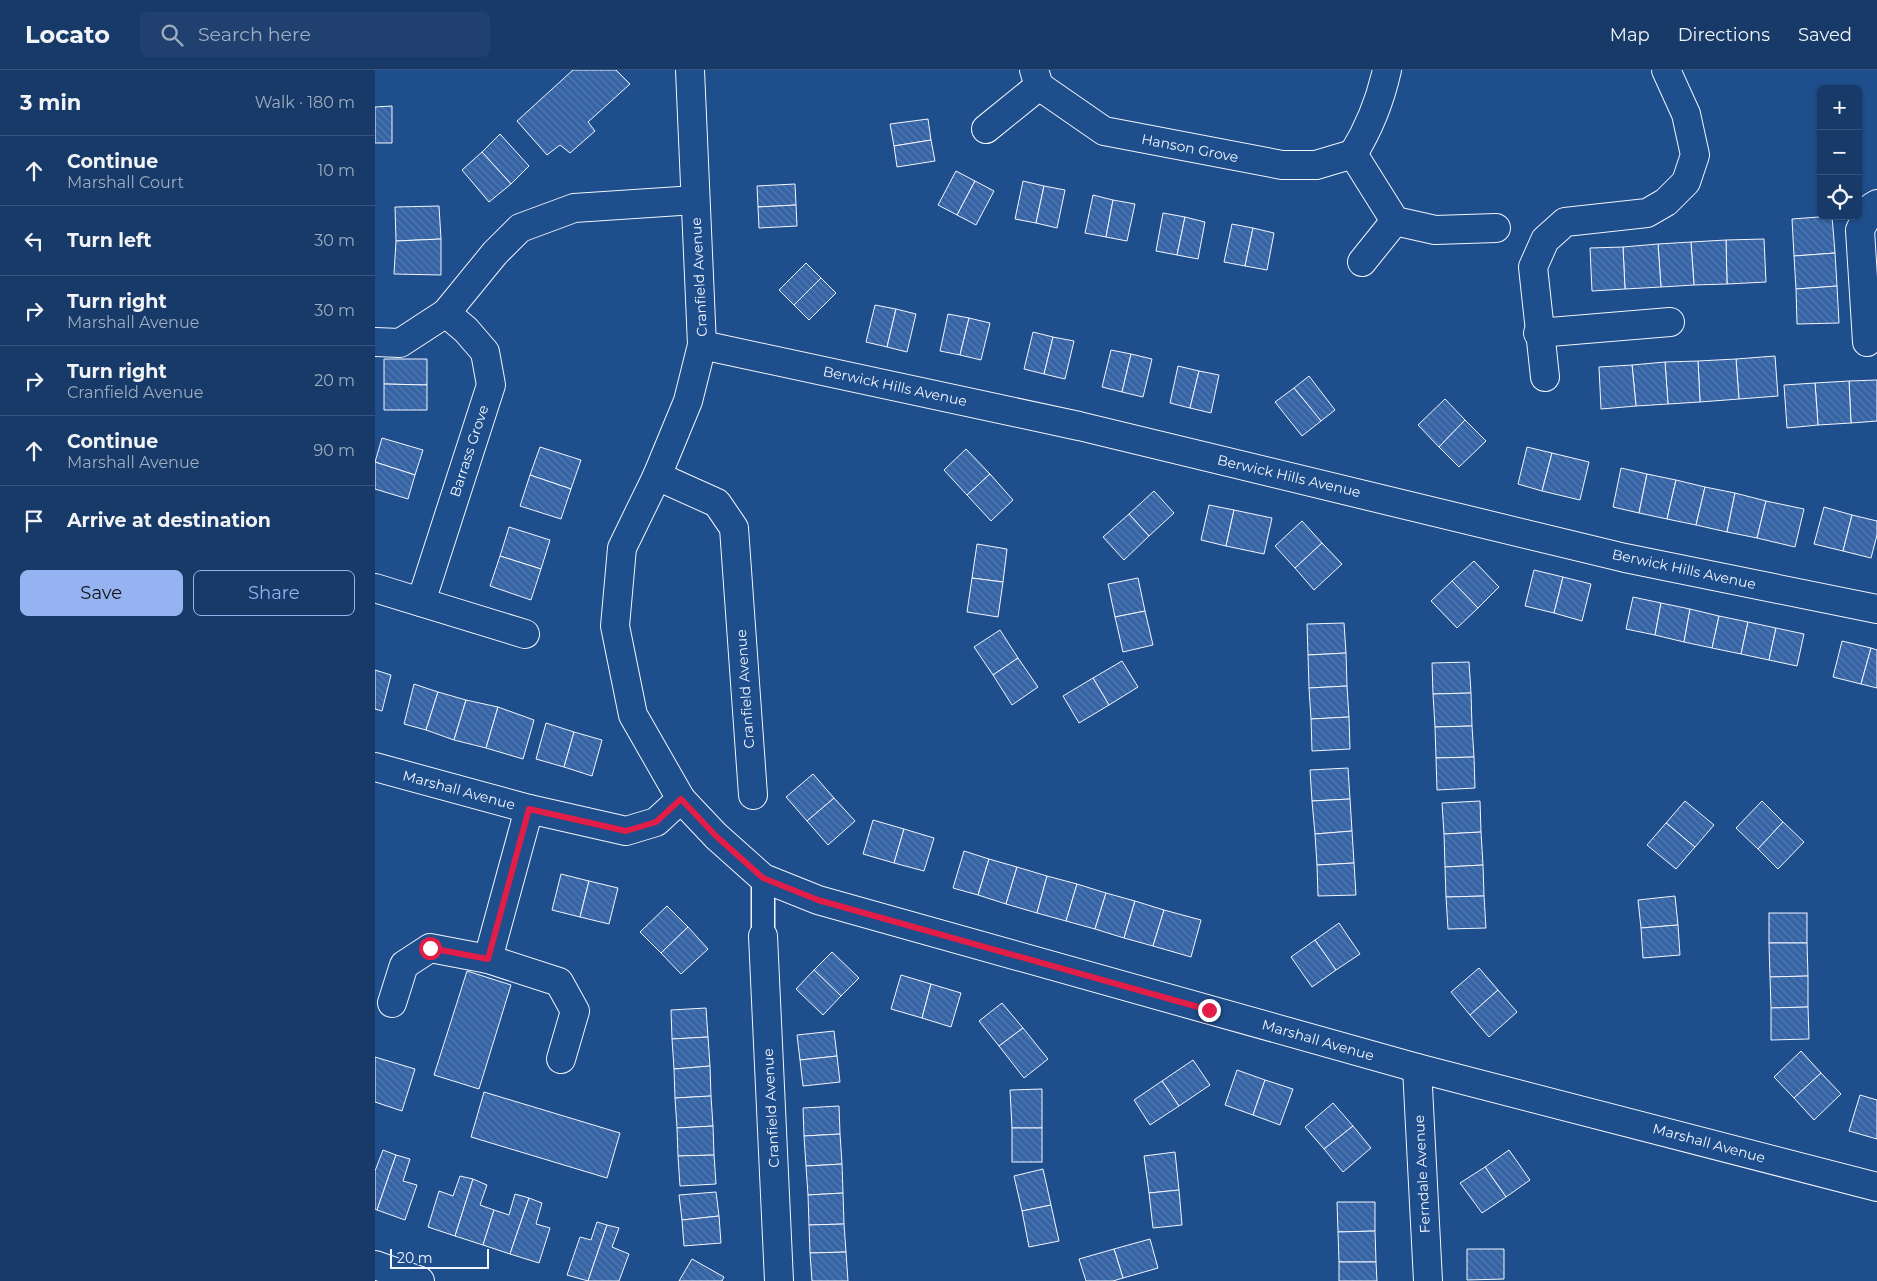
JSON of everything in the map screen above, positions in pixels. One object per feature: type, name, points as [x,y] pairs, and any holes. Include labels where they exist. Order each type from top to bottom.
[{"type":"street","name":"Cranfield Avenue","points":[[689,70],[702,345],[687,401],[657,476],[622,548],[615,626],[633,715],[681,799],[716,836],[763,878]]},
{"type":"street","points":[[1387,70],[1381,98],[1369,129],[1353,154],[1395,221],[1435,230],[1496,228]]},
{"type":"street","points":[[1545,377],[1538,333],[1533,267],[1545,240],[1565,222],[1647,213],[1666,202],[1686,182],[1695,155],[1686,114],[1666,70]]},
{"type":"street","name":"Hanson Grove","points":[[986,129],[1037,78],[1104,131],[1282,166],[1316,165],[1353,154]]},
{"type":"street","points":[[375,342],[400,343],[446,313],[495,253],[521,228],[574,208],[695,200]]},
{"type":"street","points":[[1867,342],[1860,230],[1872,207],[1877,204]]},
{"type":"street","points":[[1362,262],[1395,221]]},
{"type":"street","name":"Barrass Grove","points":[[421,602],[491,385],[485,352],[466,330],[446,313]]},
{"type":"street","points":[[1538,333],[1670,322]]},
{"type":"street","name":"Berwick Hills Avenue","points":[[702,345],[1079,426],[1625,558],[1877,609]]},
{"type":"street","name":"Cranfield Avenue","points":[[657,476],[717,503],[734,528],[753,796]]},
{"type":"street","points":[[375,588],[525,634]]},
{"type":"street","name":"Marshall Avenue","points":[[375,767],[529,809],[626,831],[656,822],[681,799]]},
{"type":"street","points":[[488,959],[529,809]]},
{"type":"street","points":[[763,878],[763,936]]},
{"type":"street","name":"Marshall Avenue","points":[[763,878],[818,900],[1417,1068],[1877,1187]]},
{"type":"street","name":"Cranfield Avenue","points":[[763,936],[779,1281]]},
{"type":"street","points":[[392,1003],[404,965],[430,948],[488,959],[559,982],[575,1011],[561,1060]]},
{"type":"street","name":"Ferndale Avenue","points":[[1417,1068],[1428,1281]]},
{"type":"street","points":[[375,1265],[420,1281]]},
{"type":"building","points":[[573,70],[616,70],[630,84],[588,122],[595,131],[570,153],[560,145],[547,155],[517,121]]},
{"type":"building","points":[[392,106],[392,143],[375,143],[375,107]]},
{"type":"building","points":[[928,119],[931,140],[894,146],[890,124]]},
{"type":"building","points":[[500,134],[529,166],[511,184],[482,152]]},
{"type":"building","points":[[931,140],[935,161],[897,167],[894,146]]},
{"type":"building","points":[[482,152],[511,184],[489,202],[462,170]]},
{"type":"building","points":[[956,171],[975,181],[957,215],[938,205]]},
{"type":"building","points":[[975,181],[994,191],[976,225],[957,215]]},
{"type":"building","points":[[1023,181],[1044,186],[1036,223],[1015,219]]},
{"type":"building","points":[[795,184],[796,205],[758,207],[757,186]]},
{"type":"building","points":[[1044,186],[1065,190],[1057,228],[1036,223]]},
{"type":"building","points":[[1093,195],[1113,200],[1106,237],[1085,233]]},
{"type":"building","points":[[1113,200],[1135,204],[1127,241],[1106,237]]},
{"type":"building","points":[[796,205],[797,226],[759,228],[758,207]]},
{"type":"building","points":[[439,206],[441,239],[396,241],[395,207]]},
{"type":"building","points":[[1163,213],[1185,217],[1177,255],[1156,251]]},
{"type":"building","points":[[1185,217],[1205,222],[1198,259],[1177,255]]},
{"type":"building","points":[[1817,217],[1817,220],[1832,220],[1835,253],[1794,256],[1792,219]]},
{"type":"building","points":[[1232,224],[1253,228],[1245,266],[1224,262]]},
{"type":"building","points":[[1253,228],[1274,233],[1267,270],[1245,266]]},
{"type":"building","points":[[441,239],[441,275],[394,274],[396,241]]},
{"type":"building","points":[[1764,239],[1766,282],[1727,284],[1726,240]]},
{"type":"building","points":[[1726,240],[1727,284],[1694,285],[1691,242]]},
{"type":"building","points":[[1691,242],[1694,285],[1661,287],[1658,244]]},
{"type":"building","points":[[1658,244],[1661,287],[1625,289],[1623,247]]},
{"type":"building","points":[[1623,247],[1625,289],[1592,291],[1590,248]]},
{"type":"building","points":[[1835,253],[1837,286],[1796,289],[1794,256]]},
{"type":"building","points":[[806,263],[821,278],[794,305],[779,290]]},
{"type":"building","points":[[821,278],[836,293],[809,320],[794,305]]},
{"type":"building","points":[[1837,286],[1839,323],[1797,324],[1796,289]]},
{"type":"building","points":[[875,305],[896,309],[887,347],[866,342]]},
{"type":"building","points":[[896,309],[916,314],[907,352],[887,347]]},
{"type":"building","points":[[948,314],[969,318],[960,355],[940,351]]},
{"type":"building","points":[[969,318],[990,323],[981,360],[960,355]]},
{"type":"building","points":[[1033,332],[1053,337],[1044,374],[1024,369]]},
{"type":"building","points":[[1053,337],[1074,341],[1065,379],[1044,374]]},
{"type":"building","points":[[1111,350],[1131,354],[1122,392],[1102,387]]},
{"type":"building","points":[[1131,354],[1152,359],[1143,397],[1122,392]]},
{"type":"building","points":[[1775,356],[1778,396],[1739,399],[1736,359]]},
{"type":"building","points":[[384,359],[427,359],[427,385],[384,384]]},
{"type":"building","points":[[1736,359],[1739,399],[1700,402],[1698,361]]},
{"type":"building","points":[[1698,361],[1700,402],[1668,404],[1665,362]]},
{"type":"building","points":[[1665,362],[1668,404],[1636,406],[1632,365]]},
{"type":"building","points":[[1632,365],[1636,406],[1601,409],[1599,367]]},
{"type":"building","points":[[1178,366],[1199,371],[1190,408],[1170,403]]},
{"type":"building","points":[[1199,371],[1219,375],[1211,413],[1190,408]]},
{"type":"building","points":[[1309,376],[1335,410],[1321,421],[1294,388]]},
{"type":"building","points":[[1877,380],[1877,421],[1851,423],[1849,381]]},
{"type":"building","points":[[1849,381],[1851,423],[1818,425],[1815,383]]},
{"type":"building","points":[[1815,383],[1818,425],[1787,428],[1784,385]]},
{"type":"building","points":[[384,384],[427,385],[427,410],[384,410]]},
{"type":"building","points":[[1294,388],[1321,421],[1302,436],[1275,402]]},
{"type":"building","points":[[1445,399],[1465,420],[1439,447],[1418,425]]},
{"type":"building","points":[[1465,420],[1486,441],[1459,467],[1439,447]]},
{"type":"building","points":[[382,438],[423,450],[415,475],[375,462]]},
{"type":"building","points":[[540,447],[581,460],[571,489],[530,475]]},
{"type":"building","points":[[1527,447],[1552,453],[1542,491],[1518,484]]},
{"type":"building","points":[[966,449],[990,474],[967,495],[944,470]]},
{"type":"building","points":[[1552,453],[1589,462],[1580,500],[1542,491]]},
{"type":"building","points":[[375,462],[415,475],[408,499],[375,489]]},
{"type":"building","points":[[1621,468],[1647,474],[1639,513],[1613,507]]},
{"type":"building","points":[[990,474],[1013,500],[991,521],[967,495]]},
{"type":"building","points":[[1647,474],[1676,480],[1667,519],[1639,513]]},
{"type":"building","points":[[530,475],[571,489],[561,519],[520,506]]},
{"type":"building","points":[[1676,480],[1705,487],[1696,525],[1667,519]]},
{"type":"building","points":[[1705,487],[1735,493],[1727,532],[1696,525]]},
{"type":"building","points":[[1154,491],[1174,513],[1149,536],[1129,514]]},
{"type":"building","points":[[1735,493],[1766,501],[1757,538],[1727,532]]},
{"type":"building","points":[[1766,501],[1804,509],[1795,547],[1757,538]]},
{"type":"building","points":[[1209,505],[1234,510],[1226,546],[1201,540]]},
{"type":"building","points":[[1824,507],[1852,515],[1843,551],[1814,544]]},
{"type":"building","points":[[1234,510],[1272,518],[1264,554],[1226,546]]},
{"type":"building","points":[[1129,514],[1149,536],[1124,560],[1103,537]]},
{"type":"building","points":[[1852,515],[1877,521],[1877,535],[1871,558],[1843,551]]},
{"type":"building","points":[[1302,521],[1322,543],[1295,568],[1275,546]]},
{"type":"building","points":[[509,527],[550,540],[541,569],[500,556]]},
{"type":"building","points":[[1322,543],[1342,564],[1314,590],[1295,568]]},
{"type":"building","points":[[977,544],[1007,549],[1003,582],[972,578]]},
{"type":"building","points":[[500,556],[541,569],[531,600],[490,586]]},
{"type":"building","points":[[1474,561],[1499,587],[1478,608],[1452,581]]},
{"type":"building","points":[[1534,570],[1563,577],[1554,613],[1525,606]]},
{"type":"building","points":[[1563,577],[1591,584],[1582,621],[1554,613]]},
{"type":"building","points":[[972,578],[1003,582],[998,617],[967,612]]},
{"type":"building","points":[[1138,578],[1145,611],[1115,617],[1108,584]]},
{"type":"building","points":[[1452,581],[1478,608],[1457,628],[1431,601]]},
{"type":"building","points":[[1633,597],[1661,603],[1655,635],[1626,629]]},
{"type":"building","points":[[1661,603],[1690,609],[1684,642],[1655,635]]},
{"type":"building","points":[[1690,609],[1719,616],[1712,648],[1684,642]]},
{"type":"building","points":[[1145,611],[1153,645],[1123,652],[1115,617]]},
{"type":"building","points":[[1719,616],[1748,622],[1741,654],[1712,648]]},
{"type":"building","points":[[1748,622],[1776,628],[1769,660],[1741,654]]},
{"type":"building","points":[[1344,623],[1346,653],[1308,655],[1307,624]]},
{"type":"building","points":[[1776,628],[1804,634],[1797,666],[1769,660]]},
{"type":"building","points":[[1000,630],[1018,658],[993,675],[974,647]]},
{"type":"building","points":[[1842,641],[1871,648],[1861,684],[1833,677]]},
{"type":"building","points":[[1871,648],[1877,650],[1877,688],[1861,684]]},
{"type":"building","points":[[1346,653],[1347,686],[1309,688],[1308,655]]},
{"type":"building","points":[[1018,658],[1038,687],[1012,705],[993,675]]},
{"type":"building","points":[[1122,661],[1138,687],[1109,705],[1093,678]]},
{"type":"building","points":[[1469,662],[1471,693],[1433,694],[1432,663]]},
{"type":"building","points":[[375,670],[391,675],[382,711],[375,709]]},
{"type":"building","points":[[1093,678],[1109,705],[1079,723],[1063,696]]},
{"type":"building","points":[[414,684],[438,692],[426,730],[404,724]]},
{"type":"building","points":[[1347,686],[1349,717],[1311,719],[1309,688]]},
{"type":"building","points":[[438,692],[466,700],[454,740],[426,730]]},
{"type":"building","points":[[1471,693],[1472,726],[1435,727],[1433,694]]},
{"type":"building","points":[[466,700],[498,707],[486,748],[454,740]]},
{"type":"building","points":[[498,707],[534,720],[523,759],[486,748]]},
{"type":"building","points":[[1349,717],[1350,749],[1312,751],[1311,719]]},
{"type":"building","points":[[546,723],[574,732],[564,767],[536,759]]},
{"type":"building","points":[[1472,726],[1474,757],[1436,758],[1435,727]]},
{"type":"building","points":[[574,732],[602,740],[592,776],[564,767]]},
{"type":"building","points":[[1474,757],[1475,788],[1437,790],[1436,758]]},
{"type":"building","points":[[1348,768],[1350,799],[1312,801],[1310,770]]},
{"type":"building","points":[[813,774],[834,798],[807,821],[786,797]]},
{"type":"building","points":[[834,798],[855,821],[828,845],[807,821]]},
{"type":"building","points":[[1350,799],[1352,831],[1315,834],[1312,801]]},
{"type":"building","points":[[1480,801],[1481,832],[1444,834],[1442,803]]},
{"type":"building","points":[[1685,801],[1714,825],[1695,847],[1666,823]]},
{"type":"building","points":[[1762,801],[1783,822],[1758,849],[1736,828]]},
{"type":"building","points":[[873,820],[904,829],[894,863],[863,854]]},
{"type":"building","points":[[1783,822],[1804,842],[1778,869],[1758,849]]},
{"type":"building","points":[[1666,823],[1695,847],[1676,869],[1647,845]]},
{"type":"building","points":[[904,829],[934,838],[924,871],[894,863]]},
{"type":"building","points":[[1352,831],[1354,863],[1317,865],[1315,834]]},
{"type":"building","points":[[1481,832],[1483,865],[1445,867],[1444,834]]},
{"type":"building","points":[[964,851],[989,859],[978,895],[953,888]]},
{"type":"building","points":[[989,859],[1017,867],[1006,904],[978,895]]},
{"type":"building","points":[[1354,863],[1356,895],[1318,896],[1317,865]]},
{"type":"building","points":[[1483,865],[1484,896],[1446,897],[1445,867]]},
{"type":"building","points":[[1017,867],[1047,876],[1037,913],[1006,904]]},
{"type":"building","points":[[561,874],[589,881],[580,917],[552,910]]},
{"type":"building","points":[[1047,876],[1077,884],[1066,921],[1037,913]]},
{"type":"building","points":[[589,881],[618,888],[609,924],[580,917]]},
{"type":"building","points":[[1077,884],[1106,893],[1095,929],[1066,921]]},
{"type":"building","points":[[1106,893],[1135,901],[1124,938],[1095,929]]},
{"type":"building","points":[[1484,896],[1486,928],[1448,929],[1446,897]]},
{"type":"building","points":[[1675,896],[1678,925],[1641,928],[1638,900]]},
{"type":"building","points":[[1135,901],[1164,910],[1153,946],[1124,938]]},
{"type":"building","points":[[667,906],[688,927],[661,953],[640,932]]},
{"type":"building","points":[[1164,910],[1201,920],[1191,957],[1153,946]]},
{"type":"building","points":[[1769,913],[1807,913],[1807,943],[1769,943]]},
{"type":"building","points":[[1339,923],[1360,954],[1336,970],[1315,940]]},
{"type":"building","points":[[1678,925],[1680,955],[1643,958],[1641,928]]},
{"type":"building","points":[[688,927],[708,949],[681,974],[661,953]]},
{"type":"building","points":[[1315,940],[1336,970],[1312,987],[1291,957]]},
{"type":"building","points":[[1769,943],[1807,943],[1808,976],[1770,977]]},
{"type":"building","points":[[832,952],[859,978],[841,996],[814,970]]},
{"type":"building","points":[[1479,968],[1498,990],[1470,1015],[1451,992]]},
{"type":"building","points":[[814,970],[841,996],[823,1015],[796,989]]},
{"type":"building","points":[[467,971],[511,985],[479,1089],[434,1075]]},
{"type":"building","points":[[901,975],[931,984],[922,1018],[891,1009]]},
{"type":"building","points":[[1808,976],[1808,1007],[1771,1008],[1770,977]]},
{"type":"building","points":[[931,984],[961,993],[951,1027],[922,1018]]},
{"type":"building","points":[[1498,990],[1517,1012],[1489,1037],[1470,1015]]},
{"type":"building","points":[[1002,1003],[1023,1028],[999,1046],[979,1021]]},
{"type":"building","points":[[1808,1007],[1809,1039],[1771,1040],[1771,1008]]},
{"type":"building","points":[[706,1008],[708,1037],[672,1039],[671,1010]]},
{"type":"building","points":[[1023,1028],[1048,1059],[1024,1078],[999,1046]]},
{"type":"building","points":[[834,1031],[837,1056],[800,1060],[797,1035]]},
{"type":"building","points":[[708,1037],[710,1066],[674,1069],[672,1039]]},
{"type":"building","points":[[1801,1051],[1821,1073],[1794,1098],[1774,1077]]},
{"type":"building","points":[[837,1056],[840,1082],[803,1086],[800,1060]]},
{"type":"building","points":[[375,1057],[415,1069],[402,1111],[375,1102]]},
{"type":"building","points":[[1193,1060],[1210,1085],[1179,1106],[1162,1081]]},
{"type":"building","points":[[710,1066],[711,1096],[675,1098],[674,1069]]},
{"type":"building","points":[[1237,1070],[1265,1080],[1253,1115],[1225,1105]]},
{"type":"building","points":[[1821,1073],[1841,1094],[1814,1120],[1794,1098]]},
{"type":"building","points":[[1265,1080],[1293,1089],[1280,1125],[1253,1115]]},
{"type":"building","points":[[1162,1081],[1179,1106],[1150,1125],[1134,1100]]},
{"type":"building","points":[[1042,1089],[1042,1128],[1012,1128],[1010,1090]]},
{"type":"building","points":[[484,1092],[620,1133],[607,1178],[471,1137]]},
{"type":"building","points":[[1860,1095],[1877,1100],[1877,1139],[1849,1131]]},
{"type":"building","points":[[711,1096],[713,1126],[677,1128],[675,1098]]},
{"type":"building","points":[[1333,1103],[1353,1126],[1324,1149],[1305,1127]]},
{"type":"building","points":[[839,1106],[840,1134],[804,1136],[803,1108]]},
{"type":"building","points":[[713,1126],[714,1155],[678,1156],[677,1128]]},
{"type":"building","points":[[1353,1126],[1371,1148],[1343,1172],[1324,1149]]},
{"type":"building","points":[[1012,1128],[1042,1128],[1042,1162],[1012,1162]]},
{"type":"building","points":[[840,1134],[842,1164],[806,1166],[804,1136]]},
{"type":"building","points":[[383,1150],[396,1155],[377,1210],[375,1209],[375,1171]]},
{"type":"building","points":[[1509,1150],[1530,1180],[1506,1197],[1485,1167]]},
{"type":"building","points":[[1175,1152],[1179,1190],[1149,1193],[1144,1156]]},
{"type":"building","points":[[396,1155],[410,1159],[403,1181],[417,1185],[405,1220],[377,1210]]},
{"type":"building","points":[[714,1155],[716,1184],[680,1186],[678,1156]]},
{"type":"building","points":[[842,1164],[843,1193],[808,1195],[806,1166]]},
{"type":"building","points":[[1485,1167],[1506,1197],[1482,1213],[1460,1183]]},
{"type":"building","points":[[1043,1169],[1051,1205],[1022,1211],[1014,1176]]},
{"type":"building","points":[[460,1176],[473,1179],[455,1236],[428,1227],[439,1191],[453,1196]]},
{"type":"building","points":[[473,1179],[487,1185],[480,1205],[494,1210],[483,1245],[455,1236]]},
{"type":"building","points":[[1179,1190],[1182,1225],[1153,1228],[1149,1193]]},
{"type":"building","points":[[716,1192],[719,1216],[682,1220],[679,1195]]},
{"type":"building","points":[[843,1193],[844,1224],[809,1225],[808,1195]]},
{"type":"building","points":[[515,1194],[529,1198],[510,1254],[483,1245],[494,1210],[509,1215]]},
{"type":"building","points":[[529,1198],[542,1203],[536,1224],[550,1228],[539,1263],[510,1254]]},
{"type":"building","points":[[1337,1202],[1375,1202],[1375,1231],[1338,1232]]},
{"type":"building","points":[[1051,1205],[1059,1241],[1029,1247],[1022,1211]]},
{"type":"building","points":[[719,1216],[721,1243],[684,1246],[682,1220]]},
{"type":"building","points":[[597,1222],[607,1225],[588,1281],[567,1275],[580,1237],[591,1240]]},
{"type":"building","points":[[844,1224],[846,1252],[810,1253],[809,1225]]},
{"type":"building","points":[[607,1225],[619,1228],[612,1247],[629,1254],[619,1281],[588,1281]]},
{"type":"building","points":[[1375,1231],[1376,1262],[1339,1262],[1338,1232]]},
{"type":"building","points":[[1150,1239],[1158,1268],[1123,1278],[1114,1249]]},
{"type":"building","points":[[1114,1249],[1123,1278],[1113,1281],[1086,1281],[1079,1259]]},
{"type":"building","points":[[1467,1249],[1504,1249],[1504,1279],[1467,1280]]},
{"type":"building","points":[[846,1252],[848,1281],[812,1281],[810,1253]]},
{"type":"building","points":[[692,1259],[724,1277],[722,1281],[679,1281]]},
{"type":"building","points":[[1339,1262],[1376,1262],[1377,1281],[1339,1281]]},
{"type":"route","points":[[430,948],[488,959],[529,809],[626,831],[656,822],[681,799],[716,836],[763,878],[818,900],[1209,1010]]}]
